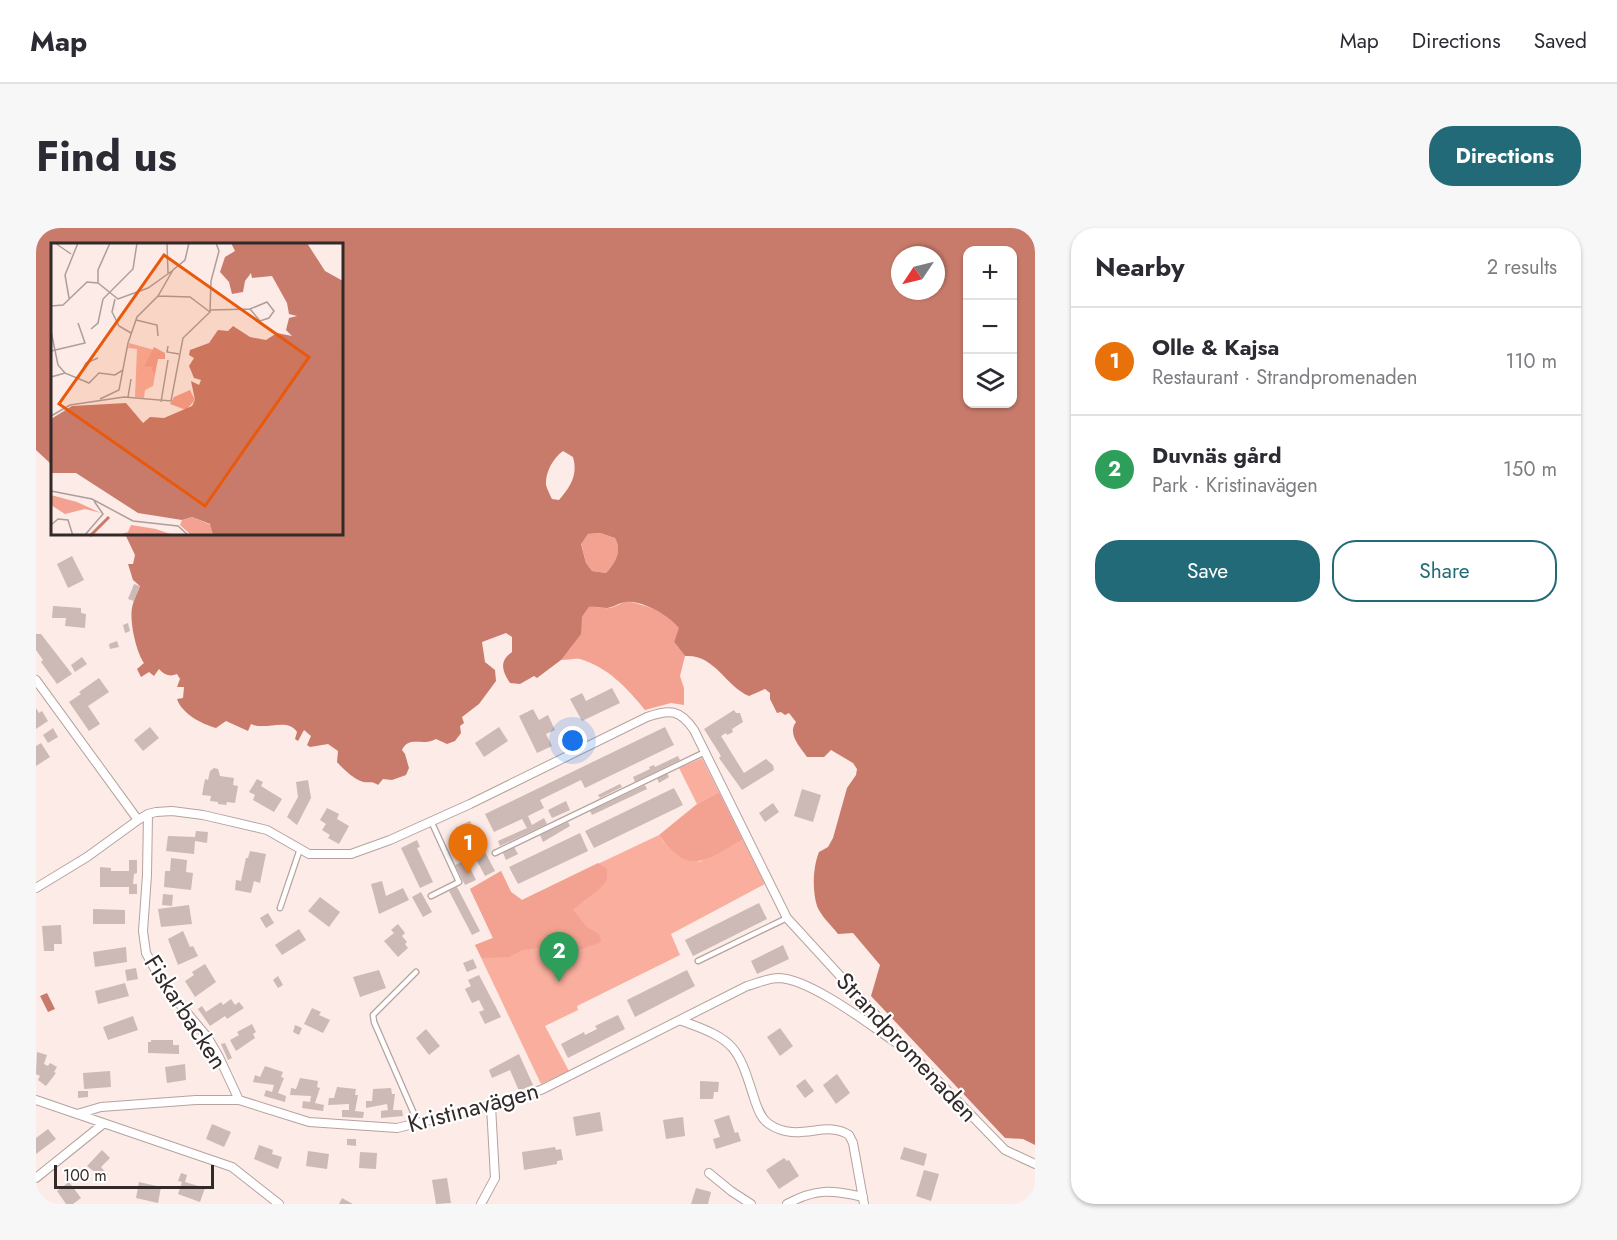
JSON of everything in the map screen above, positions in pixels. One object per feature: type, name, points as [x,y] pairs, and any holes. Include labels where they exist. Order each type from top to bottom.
[{"type":"street","points":[[36,680],[138,820]]},
{"type":"street","name":"Strandpromenaden","points":[[36,888],[87,857],[148,814],[172,811],[203,815],[267,830],[309,854],[351,854],[390,840],[661,712],[669,711],[683,717],[694,730],[787,918],[908,1050],[1005,1150],[1035,1164]]},
{"type":"street","name":"Fiskarbacken","points":[[148,814],[143,931],[146,952],[163,984],[208,1038],[239,1100]]},
{"type":"street","name":"Kristinavägen","points":[[77,1114],[101,1107],[196,1100],[239,1100],[317,1123],[397,1128],[418,1124],[517,1099],[543,1089],[682,1021],[747,986],[781,978],[800,984],[835,1002],[908,1050]]},
{"type":"street","points":[[682,1021],[718,1035],[730,1044],[743,1063],[759,1111],[770,1125],[792,1133],[830,1129],[849,1135],[853,1143],[863,1201]]},
{"type":"street","points":[[36,1100],[232,1167],[279,1204]]},
{"type":"street","points":[[481,1204],[495,1178],[491,1106]]},
{"type":"street","points":[[36,1178],[103,1124]]},
{"type":"street","points":[[708,1173],[751,1204]]},
{"type":"street","points":[[787,1204],[796,1199],[827,1191],[836,1191],[863,1201]]},
{"type":"lane","points":[[495,853],[705,752]]},
{"type":"lane","points":[[431,821],[459,882],[431,896]]},
{"type":"lane","points":[[280,908],[300,849]]},
{"type":"lane","points":[[698,961],[787,918]]},
{"type":"lane","points":[[416,972],[373,1015],[418,1124]]},
{"type":"shaded area","points":[[36,228],[1035,228],[1035,1145],[1023,1139],[1005,1138],[871,996],[880,965],[853,933],[838,934],[817,906],[814,893],[815,865],[819,852],[828,847],[833,838],[847,788],[856,775],[857,769],[853,763],[831,750],[824,757],[807,757],[794,736],[796,722],[789,713],[785,715],[781,712],[777,713],[770,699],[770,693],[765,689],[749,696],[704,660],[685,656],[674,642],[679,628],[655,609],[632,602],[607,608],[589,607],[582,617],[581,634],[561,660],[537,678],[534,676],[520,684],[510,683],[503,666],[505,659],[512,652],[512,637],[506,633],[482,642],[485,662],[495,670],[496,681],[479,704],[462,717],[464,723],[460,726],[461,733],[455,741],[447,744],[436,739],[408,743],[402,750],[409,768],[406,775],[392,780],[383,779],[378,785],[361,781],[349,774],[337,762],[338,751],[328,744],[310,747],[307,745],[311,736],[304,730],[298,741],[295,739],[297,732],[288,725],[257,726],[251,724],[248,731],[226,721],[216,728],[193,718],[183,709],[177,699],[183,698],[184,687],[177,687],[180,679],[177,674],[167,675],[159,669],[154,676],[149,672],[141,677],[137,669],[144,663],[136,643],[131,617],[140,586],[133,580],[128,564],[133,564],[135,555],[126,536],[344,536],[344,243],[51,243],[51,464],[36,450]],"holes":[[[563,451],[573,457],[575,469],[570,485],[559,500],[552,499],[546,487],[550,466]],[[600,533],[615,538],[618,552],[613,565],[606,573],[592,571],[586,563],[581,544],[588,534]]]},
{"type":"shaded area","points":[[600,533],[615,538],[618,547],[615,561],[606,573],[592,571],[586,563],[581,543],[588,534]]},
{"type":"shaded area","points":[[626,601],[656,610],[680,628],[674,642],[685,656],[680,676],[684,688],[684,705],[671,703],[645,710],[624,687],[600,667],[580,659],[561,660],[589,607],[610,608]]},
{"type":"shaded area","points":[[702,758],[719,792],[697,804],[679,768]]},
{"type":"shaded area","points":[[719,792],[743,840],[707,859],[689,861],[680,857],[659,835],[697,804]]},
{"type":"shaded area","points":[[659,835],[664,842],[699,862],[743,840],[765,884],[671,934],[680,955],[577,1006],[578,1010],[545,1026],[569,1071],[541,1084],[475,945],[493,938],[470,889],[501,871],[511,892],[522,900]]},
{"type":"shaded area","points":[[598,863],[607,869],[607,880],[573,910],[587,927],[599,934],[601,942],[577,951],[558,952],[538,948],[522,950],[509,957],[482,958],[475,945],[493,938],[470,889],[501,871],[511,892],[522,900]]},
{"type":"shaded area","points":[[47,993],[55,1009],[48,1012],[40,996]]},
{"type":"building","points":[[72,556],[84,580],[68,588],[57,564]]},
{"type":"building","points":[[134,584],[140,586],[134,601],[128,599]]},
{"type":"building","points":[[53,606],[81,608],[81,613],[86,614],[85,628],[65,626],[66,618],[52,618]]},
{"type":"building","points":[[128,623],[130,631],[125,633],[123,625]]},
{"type":"building","points":[[36,634],[41,634],[72,674],[57,684],[41,662],[43,660],[36,650]]},
{"type":"building","points":[[117,641],[119,647],[110,649],[109,644]]},
{"type":"building","points":[[82,657],[87,664],[75,672],[71,665]]},
{"type":"building","points":[[99,678],[109,692],[88,706],[100,724],[89,731],[69,702]]},
{"type":"building","points":[[612,688],[620,703],[582,721],[570,699],[582,693],[586,701]]},
{"type":"building","points":[[36,708],[39,713],[42,711],[48,721],[36,729]]},
{"type":"building","points":[[533,709],[539,720],[548,715],[555,730],[546,734],[552,746],[537,753],[519,716]]},
{"type":"building","points":[[734,710],[740,713],[743,722],[732,729],[733,732],[721,736],[744,773],[766,759],[773,765],[774,770],[742,790],[719,758],[721,756],[704,729]]},
{"type":"building","points":[[150,727],[159,738],[143,751],[134,740]]},
{"type":"building","points":[[499,727],[508,741],[484,757],[475,743]]},
{"type":"building","points":[[665,727],[674,745],[585,788],[581,780],[540,800],[544,808],[528,816],[532,825],[544,818],[547,824],[500,846],[498,841],[527,828],[522,819],[494,832],[485,814]]},
{"type":"building","points":[[53,728],[58,737],[48,743],[43,735]]},
{"type":"building","points":[[41,743],[50,757],[36,766],[36,746]]},
{"type":"building","points":[[678,756],[680,760],[635,782],[633,777],[650,769],[649,767],[654,765],[655,767]]},
{"type":"building","points":[[214,768],[218,769],[220,776],[234,778],[233,785],[238,786],[235,803],[218,804],[218,802],[210,801],[211,796],[202,795],[205,779],[208,780],[210,771]]},
{"type":"building","points":[[667,773],[669,777],[659,783],[657,778]]},
{"type":"building","points":[[257,779],[263,782],[261,786],[282,799],[274,812],[253,800],[255,795],[249,792]]},
{"type":"building","points":[[308,780],[311,798],[297,825],[287,817],[298,797],[296,782]]},
{"type":"building","points":[[620,784],[622,787],[600,798],[598,795]]},
{"type":"building","points":[[645,785],[647,789],[592,815],[590,811]]},
{"type":"building","points":[[674,788],[683,805],[594,848],[585,831]]},
{"type":"building","points":[[802,789],[821,795],[813,822],[794,816]]},
{"type":"building","points":[[566,801],[570,810],[552,818],[548,810]]},
{"type":"building","points":[[773,803],[779,812],[765,822],[759,813]]},
{"type":"building","points":[[327,808],[339,814],[337,819],[349,826],[339,844],[328,838],[330,835],[322,830],[326,824],[320,820]]},
{"type":"building","points":[[470,821],[482,846],[473,850],[461,825]]},
{"type":"building","points":[[568,822],[570,826],[543,842],[540,835]]},
{"type":"building","points":[[196,831],[208,832],[207,843],[195,841],[194,854],[166,851],[168,836],[195,837]]},
{"type":"building","points":[[580,833],[588,851],[518,884],[509,867]]},
{"type":"building","points":[[417,840],[420,847],[417,848],[433,882],[420,888],[401,848]]},
{"type":"building","points":[[514,847],[518,854],[506,860],[503,853]]},
{"type":"building","points":[[484,850],[495,871],[485,876],[474,855]]},
{"type":"building","points":[[250,851],[266,854],[260,883],[254,881],[251,893],[235,890],[236,880],[241,881],[246,858]]},
{"type":"building","points":[[171,858],[187,860],[186,872],[193,873],[191,890],[164,887],[165,871],[170,871]]},
{"type":"building","points":[[129,860],[137,860],[137,873],[134,874],[133,884],[137,884],[137,894],[129,894],[129,887],[100,887],[100,867],[111,868],[111,871],[129,871]]},
{"type":"building","points":[[466,860],[476,880],[465,885],[455,865]]},
{"type":"building","points":[[382,881],[386,896],[403,888],[409,900],[379,914],[371,884]]},
{"type":"building","points":[[457,887],[480,931],[472,935],[449,891]]},
{"type":"building","points":[[421,892],[432,912],[423,917],[412,897]]},
{"type":"building","points":[[163,894],[173,895],[172,906],[162,905]]},
{"type":"building","points":[[320,897],[340,912],[329,927],[308,911]]},
{"type":"building","points":[[759,903],[767,919],[693,956],[685,940]]},
{"type":"building","points":[[189,905],[192,924],[161,927],[158,909]]},
{"type":"building","points":[[93,909],[125,910],[125,924],[93,924]]},
{"type":"building","points":[[268,913],[274,923],[266,928],[260,918]]},
{"type":"building","points":[[398,924],[405,933],[402,936],[408,948],[398,957],[384,941],[394,933],[391,930]]},
{"type":"building","points":[[61,925],[62,944],[54,944],[54,951],[44,951],[42,926]]},
{"type":"building","points":[[299,929],[306,940],[282,955],[275,945]]},
{"type":"building","points":[[183,931],[190,947],[193,946],[198,956],[178,965],[168,939]]},
{"type":"building","points":[[783,945],[789,959],[757,974],[751,961]]},
{"type":"building","points":[[126,947],[127,962],[95,967],[93,952]]},
{"type":"building","points":[[473,959],[477,968],[467,972],[463,963]]},
{"type":"building","points":[[205,964],[216,982],[195,997],[185,981],[194,975],[192,972]]},
{"type":"building","points":[[136,968],[138,979],[127,981],[125,970]]},
{"type":"building","points":[[379,970],[386,988],[360,997],[353,977]]},
{"type":"building","points":[[687,970],[695,986],[635,1017],[627,1000]]},
{"type":"building","points":[[479,975],[501,1017],[485,1024],[479,1012],[484,1010],[479,1000],[472,1003],[465,989],[471,986],[468,980]]},
{"type":"building","points":[[278,976],[283,985],[278,988],[273,980]]},
{"type":"building","points":[[125,983],[129,996],[98,1004],[95,991]]},
{"type":"building","points":[[231,999],[235,1005],[239,1002],[244,1008],[227,1019],[225,1016],[210,1026],[198,1009],[202,1006],[206,1012],[221,1002],[223,1005]]},
{"type":"building","points":[[312,1008],[321,1012],[319,1015],[330,1020],[323,1033],[304,1024]]},
{"type":"building","points":[[618,1015],[625,1029],[568,1058],[561,1044],[584,1032],[585,1035],[597,1029],[595,1026]]},
{"type":"building","points":[[133,1016],[138,1030],[108,1040],[103,1027]]},
{"type":"building","points":[[252,1024],[256,1032],[253,1034],[255,1038],[236,1051],[230,1040],[239,1035],[237,1032]]},
{"type":"building","points":[[295,1025],[302,1028],[299,1035],[293,1032]]},
{"type":"building","points":[[780,1028],[793,1046],[780,1056],[767,1037]]},
{"type":"building","points":[[426,1029],[440,1046],[429,1055],[416,1038]]},
{"type":"building","points":[[173,1040],[173,1045],[179,1045],[179,1054],[148,1053],[148,1042]]},
{"type":"building","points":[[225,1043],[232,1058],[228,1060],[221,1044]]},
{"type":"building","points":[[37,1052],[47,1055],[44,1064],[48,1066],[50,1063],[57,1067],[54,1072],[56,1073],[46,1086],[38,1080],[40,1076],[36,1074]]},
{"type":"building","points":[[519,1054],[533,1085],[519,1091],[510,1070],[492,1078],[489,1070]]},
{"type":"building","points":[[185,1064],[186,1080],[167,1083],[165,1067]]},
{"type":"building","points":[[265,1066],[283,1072],[281,1077],[284,1078],[278,1093],[286,1096],[285,1102],[264,1096],[266,1090],[272,1092],[274,1085],[253,1082],[255,1075],[260,1077]]},
{"type":"building","points":[[110,1071],[111,1087],[84,1089],[83,1073]]},
{"type":"building","points":[[837,1074],[850,1093],[836,1104],[823,1085]]},
{"type":"building","points":[[300,1078],[318,1081],[317,1087],[320,1088],[315,1103],[324,1105],[323,1111],[302,1108],[303,1101],[310,1102],[311,1096],[290,1095],[291,1088],[296,1089]]},
{"type":"building","points":[[805,1079],[814,1091],[805,1098],[796,1086]]},
{"type":"building","points":[[700,1081],[719,1082],[718,1092],[714,1092],[713,1099],[700,1099]]},
{"type":"building","points":[[337,1087],[356,1089],[355,1095],[358,1095],[355,1111],[364,1112],[363,1118],[342,1117],[342,1110],[349,1110],[349,1104],[328,1105],[329,1098],[334,1098]]},
{"type":"building","points":[[391,1088],[392,1094],[395,1094],[393,1110],[402,1110],[403,1116],[381,1118],[381,1111],[388,1110],[387,1104],[366,1108],[366,1101],[372,1101],[373,1089]]},
{"type":"building","points":[[78,1091],[88,1091],[88,1097],[78,1098]]},
{"type":"building","points":[[600,1112],[603,1131],[576,1136],[573,1117]]},
{"type":"building","points":[[729,1115],[735,1133],[738,1132],[741,1141],[716,1149],[713,1139],[720,1137],[714,1120]]},
{"type":"building","points":[[683,1117],[685,1136],[666,1139],[663,1120]]},
{"type":"building","points":[[212,1124],[231,1132],[224,1147],[206,1139]]},
{"type":"building","points":[[48,1129],[56,1139],[36,1154],[36,1138]]},
{"type":"building","points":[[347,1139],[356,1139],[356,1146],[347,1145]]},
{"type":"building","points":[[259,1145],[273,1150],[272,1154],[282,1157],[278,1169],[254,1159]]},
{"type":"building","points":[[555,1147],[556,1150],[561,1149],[563,1160],[557,1161],[557,1164],[524,1170],[522,1152]]},
{"type":"building","points":[[904,1147],[927,1154],[924,1166],[900,1159]]},
{"type":"building","points":[[102,1150],[110,1158],[101,1167],[108,1175],[100,1180],[96,1173],[87,1166]]},
{"type":"building","points":[[308,1151],[329,1154],[327,1169],[306,1166]]},
{"type":"building","points":[[360,1152],[377,1153],[376,1169],[359,1168]]},
{"type":"building","points":[[784,1158],[789,1160],[799,1176],[779,1189],[766,1170]]},
{"type":"building","points":[[924,1170],[939,1174],[931,1201],[916,1196]]},
{"type":"building","points":[[181,1173],[187,1175],[185,1182],[205,1188],[200,1202],[178,1194],[182,1182],[178,1181]]},
{"type":"building","points":[[447,1178],[451,1203],[436,1204],[432,1180]]},
{"type":"building","points":[[69,1182],[81,1198],[73,1204],[66,1204],[57,1191]]},
{"type":"building","points":[[139,1182],[161,1187],[158,1203],[136,1198]]},
{"type":"building","points":[[696,1188],[711,1192],[708,1204],[691,1204]]},
{"type":"building","points":[[342,1198],[353,1204],[339,1204]]},
{"type":"place","name":"Olle & Kajsa","points":[[468,874]]},
{"type":"place","name":"Duvnäs gård","points":[[559,982]]}]
